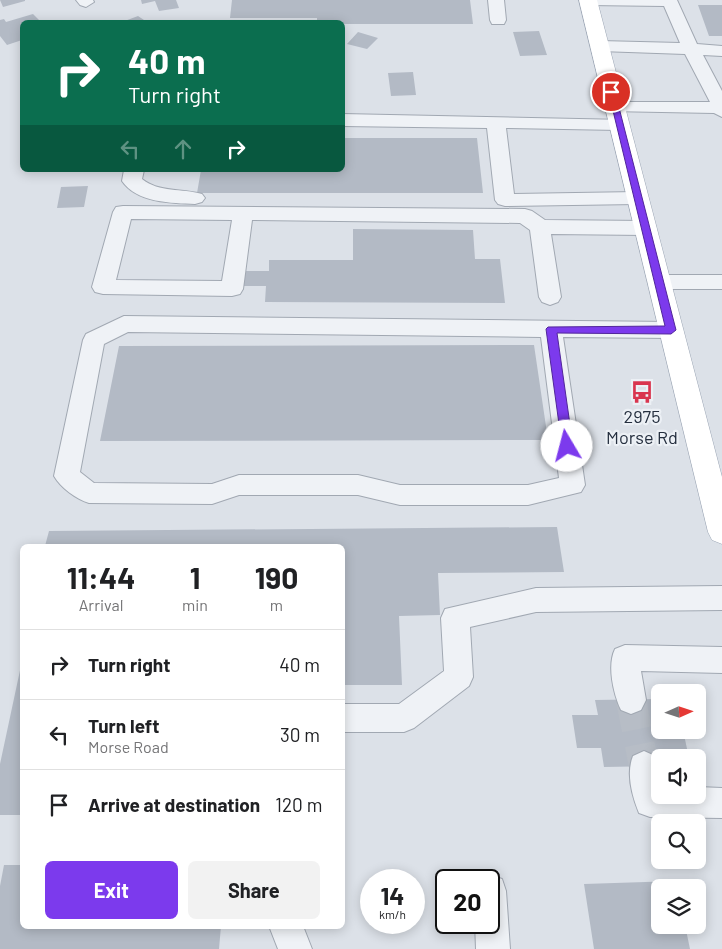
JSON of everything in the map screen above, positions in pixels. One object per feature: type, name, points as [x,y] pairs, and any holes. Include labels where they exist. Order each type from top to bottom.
[{"type":"main road","points":[[588,0],[671,330],[717,494],[722,532]]},
{"type":"lane","points":[[496,0],[498,20]]},
{"type":"lane","points":[[345,120],[496,122],[721,109],[691,49],[671,1],[588,0]]},
{"type":"lane","points":[[600,46],[722,51]]},
{"type":"lane","points":[[496,122],[505,200]]},
{"type":"lane","points":[[134,172],[132,181],[142,190],[159,195],[202,198],[505,200],[637,198]]},
{"type":"lane","points":[[242,213],[232,288],[103,287],[123,212],[242,213],[525,216],[540,227],[645,228]]},
{"type":"lane","points":[[540,227],[550,298]]},
{"type":"lane","points":[[659,282],[722,282]]},
{"type":"lane","points":[[551,329],[572,485],[528,495],[400,495],[358,485],[239,485],[212,494],[89,493],[67,476],[94,340],[124,324],[671,330]]},
{"type":"lane","points":[[345,718],[404,718],[459,677],[455,618],[536,600],[722,598]]},
{"type":"lane","points":[[631,700],[624,658],[722,660]]},
{"type":"lane","points":[[644,766],[650,802],[722,803]]},
{"type":"lane","points":[[287,929],[295,949]]},
{"type":"lane","points":[[492,934],[493,949]]},
{"type":"building","points":[[0,0],[25,0],[25,1],[3,7]]},
{"type":"building","points":[[141,0],[176,0],[179,8],[159,11],[155,1],[142,4]]},
{"type":"building","points":[[232,0],[470,0],[473,24],[345,24],[345,20],[317,20],[317,18],[230,18]]},
{"type":"building","points":[[698,5],[722,5],[722,36],[709,36]]},
{"type":"building","points":[[33,14],[39,20],[20,20],[20,41],[7,45],[0,36],[0,20],[4,19],[6,22]]},
{"type":"building","points":[[138,16],[144,20],[127,20]]},
{"type":"building","points":[[539,31],[547,55],[520,56],[513,32]]},
{"type":"building","points":[[358,32],[378,38],[367,49],[347,44]]},
{"type":"building","points":[[413,72],[416,95],[391,96],[388,73]]},
{"type":"building","points":[[345,138],[477,138],[483,193],[197,193],[201,172],[345,172]]},
{"type":"building","points":[[88,186],[84,207],[57,208],[61,187]]},
{"type":"building","points":[[353,229],[473,230],[475,259],[500,259],[505,303],[265,302],[266,286],[238,286],[240,271],[269,271],[269,260],[353,260]]},
{"type":"building","points":[[534,345],[548,440],[100,441],[119,346]]},
{"type":"building","points":[[557,527],[564,572],[438,573],[440,615],[399,616],[402,685],[345,685],[345,544],[46,544],[49,531]]},
{"type":"building","points":[[20,670],[20,815],[0,815],[0,764]]},
{"type":"building","points":[[651,699],[651,739],[685,739],[687,749],[651,749],[651,766],[604,767],[601,748],[577,748],[572,715],[598,715],[595,700]]},
{"type":"building","points":[[4,865],[20,865],[20,929],[221,929],[219,949],[0,949],[0,886]]},
{"type":"building","points":[[651,882],[651,934],[687,934],[690,949],[594,949],[584,884]]},
{"type":"tunnel","points":[[631,700],[644,766]]},
{"type":"place","name":"2975 Morse Rd","points":[[642,392]]},
{"type":"route","points":[[567,446],[551,329],[671,330],[611,92]]}]
